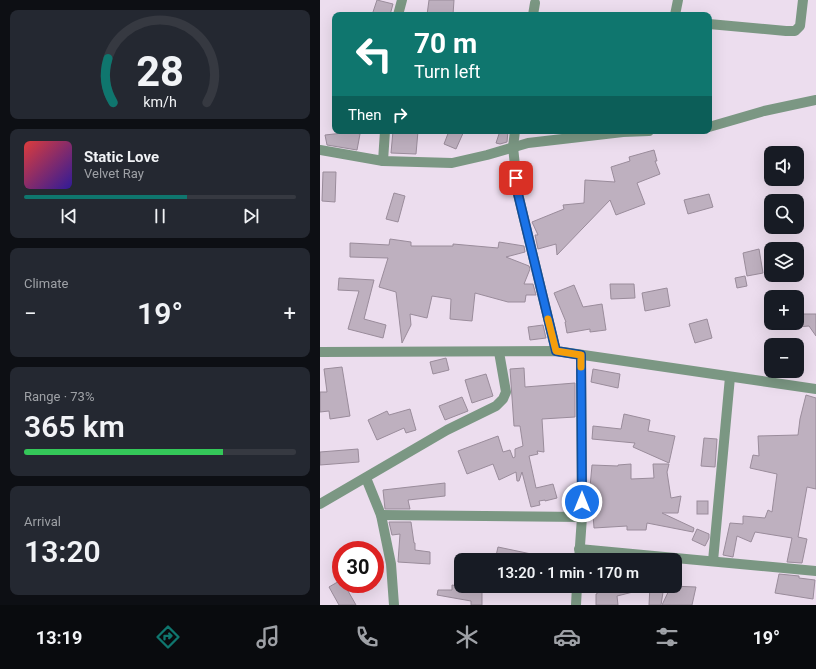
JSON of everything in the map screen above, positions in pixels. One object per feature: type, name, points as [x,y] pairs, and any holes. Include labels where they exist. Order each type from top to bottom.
[{"type":"street","points":[[399,12],[402,0]]},
{"type":"street","points":[[676,12],[678,0]]},
{"type":"street","points":[[712,24],[795,31],[800,26],[803,0]]},
{"type":"street","points":[[534,12],[535,4]]},
{"type":"street","points":[[712,126],[764,111],[816,100]]},
{"type":"street","points":[[383,161],[386,134]]},
{"type":"street","points":[[515,134],[513,148],[518,194],[556,351]]},
{"type":"street","points":[[320,150],[383,161],[452,163],[528,143],[606,134]]},
{"type":"street","points":[[320,352],[556,351],[816,389]]},
{"type":"street","points":[[320,504],[447,430],[496,406],[503,399],[506,392],[499,352]]},
{"type":"street","points":[[579,553],[582,516],[581,355]]},
{"type":"street","points":[[712,561],[730,377]]},
{"type":"street","points":[[366,478],[381,515],[391,564],[394,605]]},
{"type":"street","points":[[381,515],[582,516]]},
{"type":"street","points":[[579,549],[816,571]]},
{"type":"street","points":[[576,605],[577,593]]},
{"type":"building","points":[[377,0],[393,4],[391,12],[373,12]]},
{"type":"building","points":[[429,0],[454,0],[453,12],[427,12]]},
{"type":"building","points":[[360,134],[357,150],[327,145],[325,135]]},
{"type":"building","points":[[393,134],[418,134],[416,154],[391,153]]},
{"type":"building","points":[[448,134],[463,134],[456,149],[444,144]]},
{"type":"building","points":[[499,134],[508,134],[507,142],[500,144],[496,143]]},
{"type":"building","points":[[654,150],[657,161],[655,161],[660,174],[637,183],[645,204],[616,215],[610,200],[557,255],[556,244],[538,249],[535,235],[538,235],[532,222],[564,209],[563,205],[584,203],[585,180],[615,182],[611,167],[630,161],[629,157]]},
{"type":"building","points":[[323,172],[336,172],[335,202],[322,201]]},
{"type":"building","points":[[394,193],[405,196],[398,222],[386,219]]},
{"type":"building","points":[[709,194],[713,207],[688,214],[684,200]]},
{"type":"building","points":[[390,239],[411,242],[411,246],[453,246],[453,244],[498,248],[499,242],[524,246],[525,252],[506,257],[529,266],[530,269],[524,284],[533,284],[536,295],[526,295],[525,302],[508,302],[475,293],[472,321],[450,319],[451,299],[432,296],[427,318],[410,314],[411,325],[402,343],[396,292],[379,287],[388,258],[350,257],[350,243],[389,245]]},
{"type":"building","points":[[759,249],[763,273],[747,276],[743,253]]},
{"type":"building","points":[[745,276],[747,286],[737,288],[735,278]]},
{"type":"building","points":[[339,278],[374,280],[364,319],[386,325],[383,338],[348,329],[359,291],[338,290]]},
{"type":"building","points":[[610,284],[634,284],[635,298],[611,299]]},
{"type":"building","points":[[574,285],[583,307],[602,304],[606,330],[590,332],[590,329],[567,333],[566,322],[554,293]]},
{"type":"building","points":[[667,288],[670,306],[645,311],[642,293]]},
{"type":"building","points":[[804,314],[816,314],[816,336],[809,326],[804,326]]},
{"type":"building","points":[[707,319],[712,338],[695,343],[689,324]]},
{"type":"building","points":[[543,325],[546,338],[530,340],[528,327]]},
{"type":"building","points":[[446,358],[449,370],[433,374],[430,362]]},
{"type":"building","points":[[342,367],[350,416],[330,419],[329,411],[320,412],[320,392],[327,392],[324,369]]},
{"type":"building","points":[[524,368],[525,387],[575,383],[575,417],[542,419],[544,452],[537,451],[538,454],[529,456],[536,488],[553,484],[557,498],[539,501],[540,505],[531,507],[522,472],[519,481],[517,481],[516,472],[499,480],[493,464],[467,474],[458,451],[498,436],[503,452],[510,450],[513,458],[515,457],[515,449],[523,446],[520,426],[514,426],[510,369]]},
{"type":"building","points":[[593,369],[620,374],[618,388],[591,382]]},
{"type":"building","points":[[486,374],[493,396],[472,403],[465,380]]},
{"type":"building","points":[[806,395],[816,398],[816,489],[807,487],[798,537],[807,539],[802,563],[787,562],[792,538],[755,532],[751,542],[737,536],[733,557],[723,555],[730,523],[743,524],[743,516],[765,518],[768,510],[772,512],[777,474],[750,468],[753,455],[759,456],[758,436],[798,435]]},
{"type":"building","points":[[462,397],[468,411],[445,420],[439,406]]},
{"type":"building","points":[[410,409],[416,430],[406,433],[404,428],[377,440],[368,420],[387,411],[389,415]]},
{"type":"building","points":[[624,414],[650,420],[648,431],[675,436],[669,463],[633,447],[635,443],[592,439],[593,426],[621,429]]},
{"type":"building","points":[[704,438],[717,439],[715,467],[701,466]]},
{"type":"building","points":[[358,449],[359,462],[320,465],[320,452]]},
{"type":"building","points":[[631,464],[631,479],[654,478],[653,464],[669,464],[667,472],[671,498],[681,496],[678,513],[662,513],[694,528],[693,532],[647,523],[646,530],[627,530],[627,526],[594,528],[590,487],[592,465],[618,466]]},
{"type":"building","points":[[445,483],[445,496],[408,500],[410,509],[385,509],[383,490]]},
{"type":"building","points":[[697,501],[708,501],[708,514],[697,514]]},
{"type":"building","points":[[389,522],[411,522],[415,550],[430,552],[430,564],[398,562],[400,534],[392,535]]},
{"type":"building","points":[[697,529],[709,534],[709,538],[705,546],[692,540]]},
{"type":"building","points":[[498,547],[526,553],[497,553]]},
{"type":"building","points":[[779,574],[799,576],[799,578],[815,580],[813,599],[775,593]]},
{"type":"building","points":[[332,585],[332,592],[329,587]]},
{"type":"building","points":[[452,585],[454,585],[454,593],[482,593],[482,605],[471,605],[471,601],[437,595],[438,590],[452,590]]},
{"type":"building","points":[[682,586],[696,587],[692,605],[662,605],[668,593],[682,593]]},
{"type":"building","points":[[332,593],[349,593],[356,605],[339,605]]},
{"type":"building","points":[[629,593],[617,596],[618,605],[596,605],[597,594]]},
{"type":"building","points":[[650,593],[663,593],[661,605],[649,605]]},
{"type":"slow traffic","points":[[548,319],[556,351],[581,355],[581,367]]},
{"type":"route","points":[[516,178],[518,194],[556,351],[581,355],[582,502]]}]
